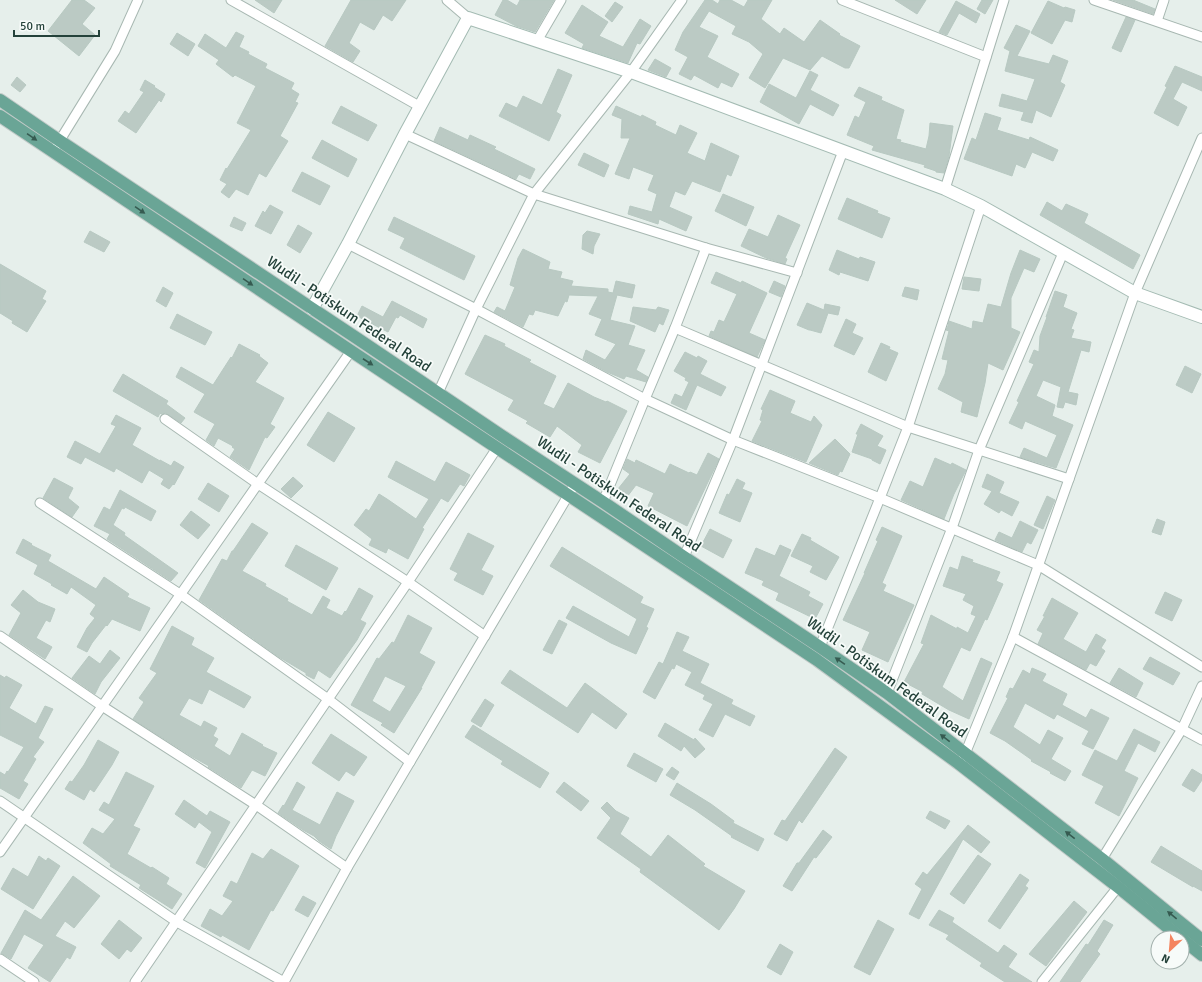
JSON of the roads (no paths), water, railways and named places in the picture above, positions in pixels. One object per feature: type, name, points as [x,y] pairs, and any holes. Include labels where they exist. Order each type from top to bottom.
[{"type":"main road","name":"Wudil - Potiskum Federal Road","points":[[0,100],[820,647],[887,694],[962,759],[1170,930]]},
{"type":"main road","name":"Wudil - Potiskum Federal Road","points":[[0,116],[962,759],[1102,859],[1202,940]]},
{"type":"main road","name":"Wudil - Potiskum Federal Road","points":[[1190,946],[1202,955]]},
{"type":"street","points":[[52,151],[60,141],[115,51],[138,0]]},
{"type":"street","points":[[231,0],[419,106]]},
{"type":"street","points":[[447,0],[468,18],[631,72],[945,189],[980,206],[1134,293],[1202,317]]},
{"type":"street","points":[[537,41],[561,0]]},
{"type":"street","points":[[438,393],[476,309],[534,194],[631,72],[682,0]]},
{"type":"street","points":[[842,0],[986,56]]},
{"type":"street","points":[[945,189],[1004,0]]},
{"type":"street","points":[[1094,0],[1202,37]]},
{"type":"street","points":[[1157,22],[1164,0]]},
{"type":"street","points":[[312,309],[348,244],[419,106],[468,18]]},
{"type":"street","points":[[405,134],[534,194],[706,248],[797,274]]},
{"type":"street","points":[[962,759],[1013,638],[1134,293],[1202,141]]},
{"type":"street","points":[[684,557],[733,440],[843,151]]},
{"type":"street","points":[[820,647],[908,427],[980,206]]},
{"type":"street","points":[[348,244],[476,309],[645,399],[733,440],[880,498],[1038,565],[1202,667]]},
{"type":"street","points":[[603,502],[675,328],[706,248]]},
{"type":"street","points":[[887,694],[952,528],[979,450],[1063,253]]},
{"type":"street","points":[[675,328],[908,427],[1068,480]]},
{"type":"street","points":[[0,852],[351,351]]},
{"type":"street","points":[[165,419],[258,484],[408,582],[485,636]]},
{"type":"street","points":[[135,982],[408,582],[497,448]]},
{"type":"street","points":[[0,801],[177,922],[284,982],[346,868],[575,484]]},
{"type":"street","points":[[40,503],[180,594],[328,699],[410,762]]},
{"type":"street","points":[[0,636],[102,706],[256,805],[346,868]]},
{"type":"street","points":[[1013,638],[1202,740]]},
{"type":"street","points":[[1102,859],[1182,729],[1202,686]]},
{"type":"street","points":[[1042,982],[1118,887]]},
{"type":"street","points":[[0,959],[34,982]]}]
